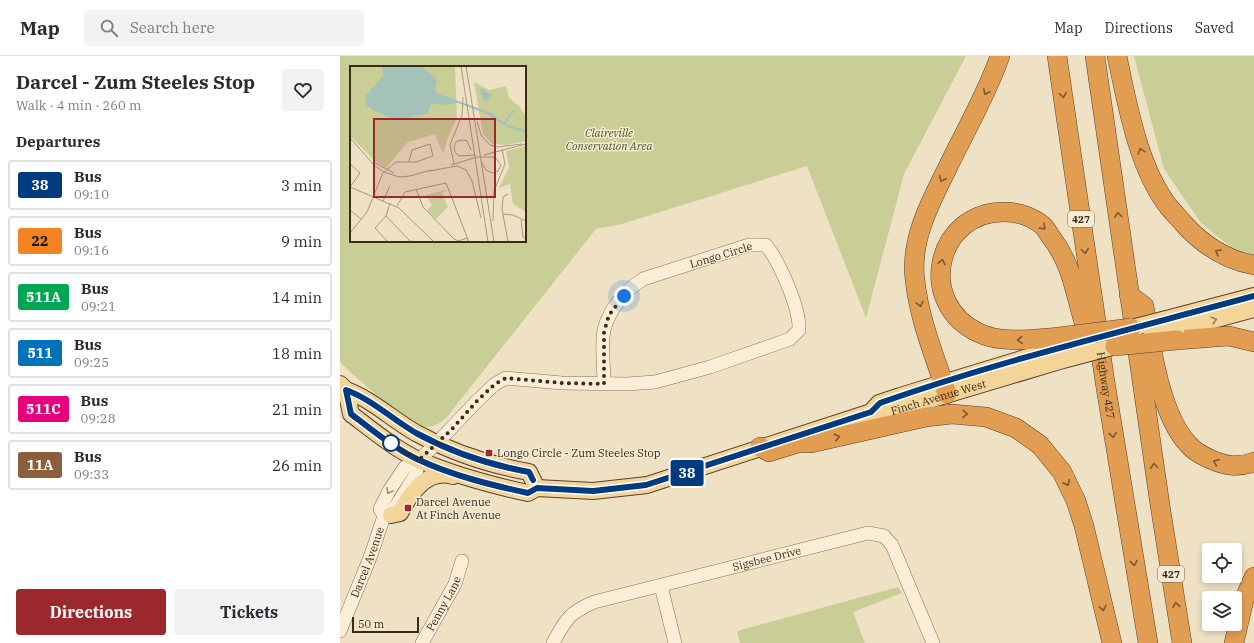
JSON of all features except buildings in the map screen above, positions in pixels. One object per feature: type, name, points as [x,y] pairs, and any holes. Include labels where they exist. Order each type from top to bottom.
[{"type":"highway","points":[[945,388],[922,316],[915,281],[915,251],[926,212],[992,80],[1000,56]]},
{"type":"highway","name":"Highway 427","points":[[1057,56],[1105,382],[1148,643]]},
{"type":"highway","name":"427","points":[[1095,56],[1160,505],[1182,643]]},
{"type":"highway","points":[[1117,56],[1132,122],[1144,159],[1167,205],[1197,238],[1218,253],[1254,265]]},
{"type":"highway","points":[[1105,382],[1084,322],[1074,282],[1063,252],[1042,225],[1024,215],[1012,212],[985,214],[968,222],[955,233],[948,244],[942,261],[940,283],[944,297],[949,308],[961,322],[980,334],[1061,348],[1131,328]]},
{"type":"highway","points":[[1129,295],[1144,306],[1158,381],[1176,427],[1188,445],[1207,458],[1221,464],[1234,467],[1254,462]]},
{"type":"highway","points":[[1115,346],[1176,329],[1228,336],[1254,342]]},
{"type":"highway","points":[[760,447],[769,452],[798,443],[811,443],[926,417],[952,414],[986,417],[1016,428],[1040,445],[1062,472],[1076,501],[1112,643]]},
{"type":"highway","points":[[1234,643],[1244,600],[1254,577]]},
{"type":"main road","points":[[1176,329],[1254,296]]},
{"type":"main road","points":[[1131,328],[1176,329],[1254,309]]},
{"type":"main road","name":"Finch Avenue West","points":[[490,484],[528,493],[537,488],[593,491],[637,487],[669,479],[760,447],[871,412],[880,403],[902,401],[945,388],[1061,348],[1115,346]]},
{"type":"main road","points":[[343,387],[362,396],[392,418],[437,443],[482,461],[529,472],[537,488]]},
{"type":"main road","points":[[343,387],[351,414],[378,435],[419,460],[490,484]]},
{"type":"main road","points":[[387,516],[400,513],[416,488],[432,477],[440,474],[448,474],[485,486],[490,484]]},
{"type":"street","name":"Longo Circle","points":[[419,460],[495,384],[506,378],[562,383],[604,384],[655,382],[710,367],[790,339],[799,330],[798,312],[773,254],[766,245],[749,245],[643,279],[631,287],[609,315],[604,332],[604,384]]},
{"type":"street","name":"Darcel Avenue","points":[[340,630],[387,516],[416,474],[419,460]]},
{"type":"street","name":"Sigsbee Drive","points":[[553,643],[564,623],[576,609],[594,602],[868,533],[875,533],[884,536],[892,545],[933,643]]},
{"type":"street","name":"Penny Lane","points":[[422,643],[455,584],[462,561]]},
{"type":"street","points":[[661,586],[675,643]]},
{"type":"green space","name":"Claireville Conservation Area","points":[[340,56],[966,56],[904,174],[866,318],[807,166],[622,224],[596,229],[446,418],[435,425],[423,427],[390,405],[340,362]]},
{"type":"green space","points":[[1134,56],[1254,56],[1254,255],[1231,247],[1201,223],[1164,169]]},
{"type":"green space","points":[[898,587],[902,593],[853,612],[865,643],[740,643],[737,631]]},
{"type":"bus line","name":"38","points":[[533,480],[529,472],[482,461],[437,443],[392,418],[362,396],[346,390],[351,414],[378,435],[419,460],[457,474],[528,493],[537,488],[569,491],[623,489],[669,479],[739,453],[871,412],[880,403],[966,375],[1061,347],[1254,296]]},
{"type":"place","name":"Longo Circle - Zum Steeles Stop","points":[[489,453]]},
{"type":"place","name":"Darcel Avenue At Finch Avenue","points":[[408,508]]},
{"type":"route","points":[[391,443],[419,460],[452,429],[477,401],[495,384],[506,378],[562,383],[604,384],[604,332],[609,315],[624,296]]}]
